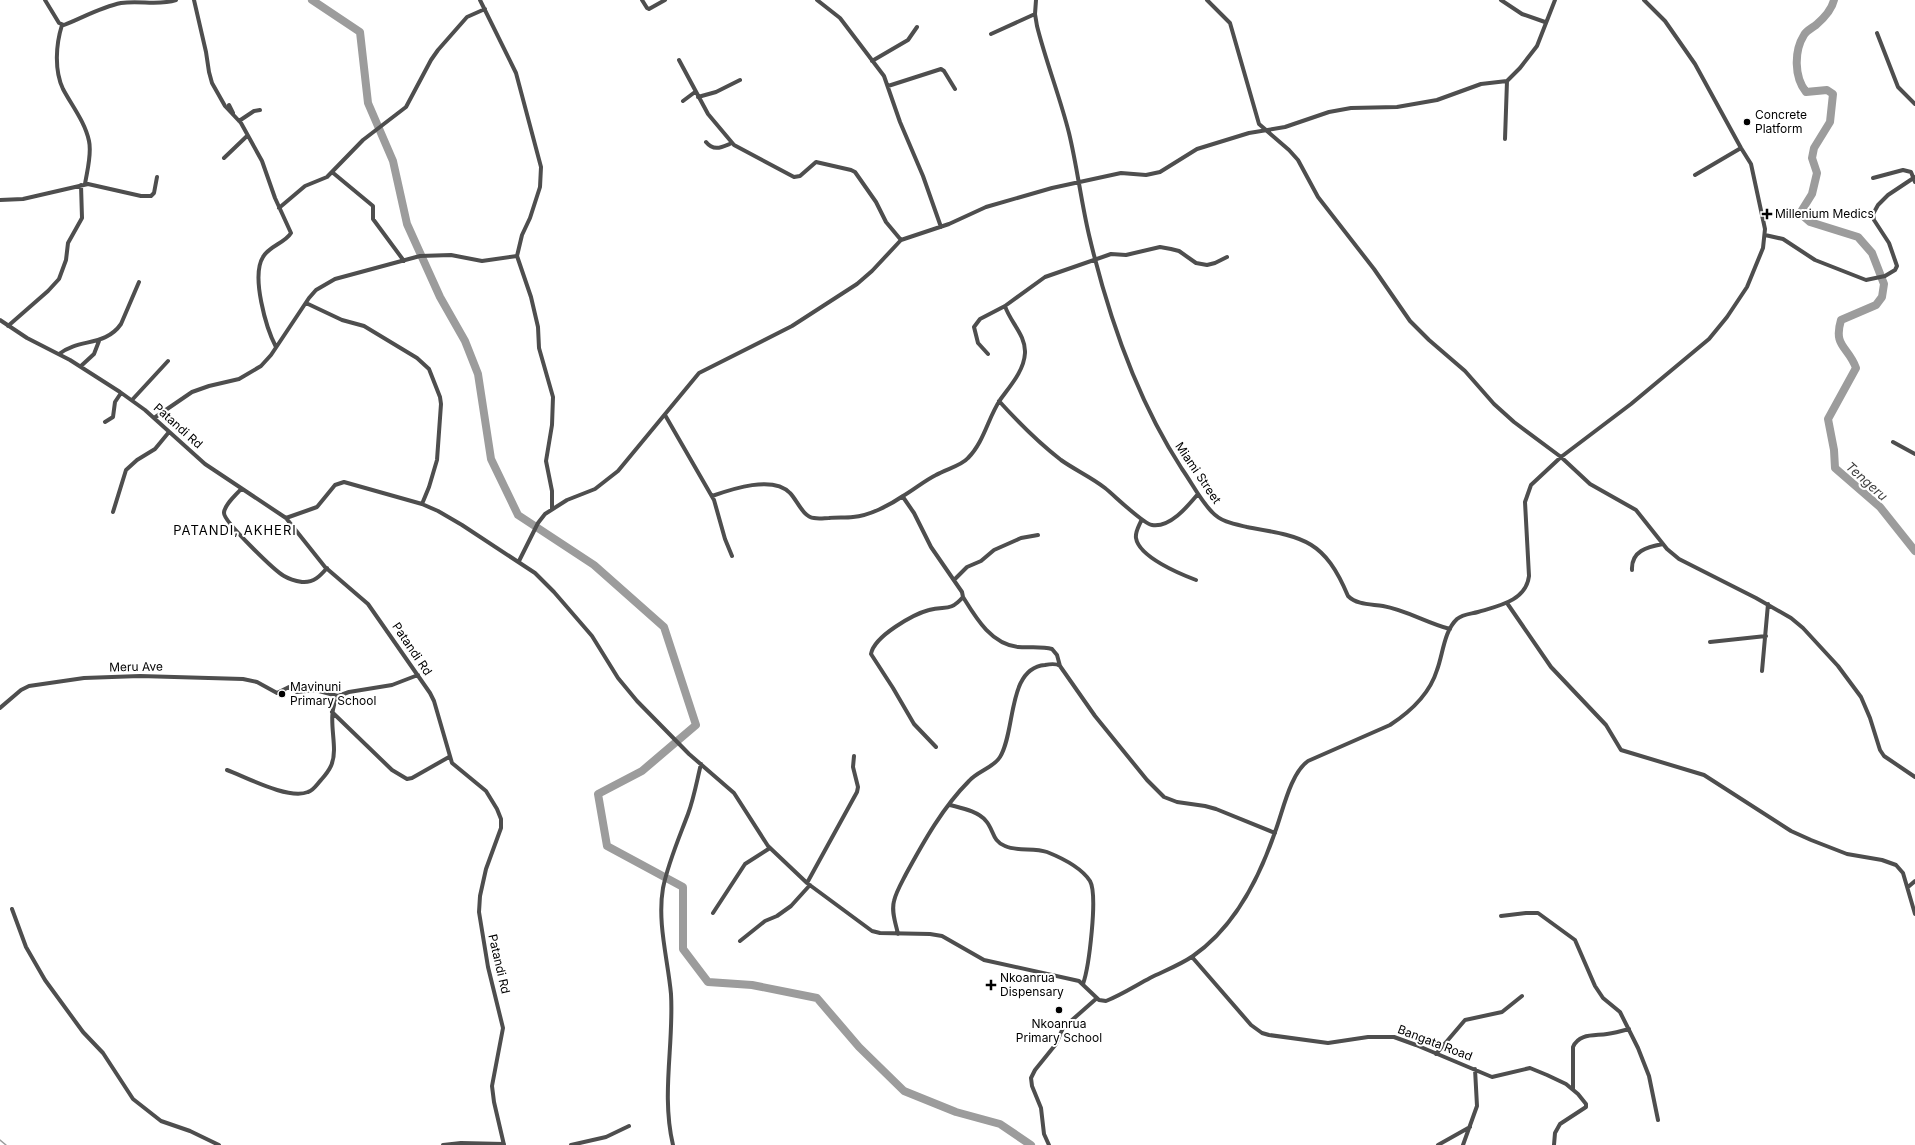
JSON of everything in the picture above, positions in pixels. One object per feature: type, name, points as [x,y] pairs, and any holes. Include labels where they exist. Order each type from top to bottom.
[{"type":"street","points":[[45,0],[59,23],[62,25]]},
{"type":"street","points":[[62,25],[113,5],[130,2],[164,4],[176,0]]},
{"type":"street","points":[[194,0],[211,79],[225,106],[239,121],[262,161],[279,208],[291,234],[263,256],[259,277],[266,326],[276,347]]},
{"type":"street","points":[[480,0],[516,73],[541,167],[540,187],[530,218],[522,235],[517,256],[531,297],[538,327],[538,348],[553,397],[552,425],[546,461],[552,491],[552,509]]},
{"type":"street","points":[[642,0],[646,8],[649,9],[665,0]]},
{"type":"street","points":[[817,0],[840,18],[882,72],[900,122],[923,176],[941,227]]},
{"type":"street","name":"Miami Street","points":[[1036,0],[1035,14],[1040,41],[1065,117],[1089,233],[1111,312],[1145,404],[1169,449],[1198,494],[1212,512],[1229,523],[1286,534],[1311,544],[1328,558],[1348,596],[1353,600],[1397,610],[1450,629]]},
{"type":"street","points":[[1207,0],[1230,24],[1257,120],[1264,130],[1285,146],[1298,160],[1318,197],[1374,269],[1410,321],[1429,340],[1465,371],[1508,417],[1562,457],[1593,487],[1636,510],[1672,554],[1683,562],[1768,604],[1791,618],[1803,628],[1838,666],[1861,697],[1870,718],[1880,750],[1884,756],[1915,777]]},
{"type":"street","points":[[1501,0],[1522,14],[1545,22]]},
{"type":"street","points":[[519,561],[538,523],[552,509],[567,500],[594,489],[618,471],[702,371],[792,326],[857,284],[872,271],[901,240],[941,227],[986,207],[1078,182],[1121,173],[1146,174],[1160,172],[1197,149],[1264,130],[1285,127],[1329,112],[1351,108],[1397,106],[1437,100],[1481,84],[1507,80],[1520,68],[1534,50],[1555,0]]},
{"type":"street","points":[[286,518],[317,507],[335,485],[344,482],[422,504],[462,525],[519,561],[535,573],[576,616],[592,636],[618,678],[637,701],[674,739],[734,793],[770,848],[808,884],[872,931],[942,936],[984,960],[1073,979],[1083,984],[1097,998],[1103,1001],[1112,998],[1192,957],[1217,937],[1235,916],[1255,879],[1275,833],[1289,790],[1306,763],[1390,725],[1402,717],[1421,699],[1431,686],[1450,629],[1460,617],[1507,603],[1520,595],[1528,582],[1529,570],[1525,502],[1531,485],[1562,457],[1631,404],[1709,339],[1727,317],[1747,287],[1761,255],[1765,235],[1760,198],[1753,168],[1695,64],[1665,21],[1644,0]]},
{"type":"street","points":[[279,208],[305,186],[322,180],[332,172],[363,140],[406,107],[427,66],[438,50],[467,17],[485,9]]},
{"type":"street","points":[[991,34],[1035,14]]},
{"type":"street","points":[[8,326],[48,291],[59,279],[66,260],[68,243],[82,218],[83,184],[90,143],[85,128],[61,84],[57,57],[62,25]]},
{"type":"street","points":[[872,61],[908,40],[917,27]]},
{"type":"street","points":[[1877,33],[1898,86],[1905,96],[1915,104]]},
{"type":"street","points":[[679,60],[708,114],[732,143],[744,152],[794,177],[800,176],[816,162],[853,171],[876,202],[886,222],[901,240]]},
{"type":"street","points":[[888,86],[941,69],[944,70],[956,89]]},
{"type":"street","points":[[698,97],[716,92],[740,80]]},
{"type":"street","points":[[1505,139],[1507,80]]},
{"type":"street","points":[[684,101],[695,92]]},
{"type":"street","points":[[230,105],[233,114]]},
{"type":"street","points":[[239,121],[254,111],[260,110]]},
{"type":"street","points":[[224,158],[247,136]]},
{"type":"street","points":[[706,142],[709,146],[716,148],[732,143]]},
{"type":"street","points":[[1695,175],[1741,148]]},
{"type":"street","points":[[1765,235],[1783,239],[1801,253],[1828,267],[1863,279],[1877,279],[1885,276],[1896,268],[1896,261],[1889,243],[1874,220],[1874,212],[1878,205],[1888,195],[1914,179],[1911,172],[1905,170],[1873,178]]},
{"type":"street","points":[[332,172],[345,185],[373,206],[373,219],[404,261]]},
{"type":"street","points":[[0,200],[23,199],[83,184],[94,184],[141,196],[151,196],[154,193],[157,177]]},
{"type":"street","points":[[988,354],[978,343],[974,327],[980,320],[1005,306],[1045,276],[1111,254],[1126,255],[1160,247],[1179,251],[1199,264],[1211,264],[1227,257]]},
{"type":"street","points":[[154,418],[192,392],[244,377],[267,361],[316,290],[335,279],[426,256],[451,255],[482,260],[517,256]]},
{"type":"street","points":[[59,354],[72,345],[105,338],[121,324],[139,282]]},
{"type":"street","points":[[306,303],[342,320],[364,326],[417,358],[429,369],[440,397],[441,404],[437,460],[422,504]]},
{"type":"street","points":[[712,496],[741,486],[764,485],[780,487],[790,493],[805,514],[815,519],[855,517],[880,508],[903,497],[925,481],[969,458],[984,434],[999,401],[1015,381],[1025,352],[1019,332],[1008,315],[1005,306]]},
{"type":"street","name":"Patandi Rd","points":[[0,320],[27,338],[81,366],[132,400],[205,464],[286,518],[327,568],[368,604],[433,697],[449,757],[459,770],[473,779],[492,798],[501,824],[486,869],[480,896],[479,912],[488,967],[503,1028],[492,1086],[494,1102],[504,1145]]},
{"type":"street","points":[[81,366],[94,354],[99,340]]},
{"type":"street","points":[[132,400],[168,361]]},
{"type":"street","points":[[105,422],[114,417],[115,402],[121,393]]},
{"type":"street","points":[[999,401],[1051,451],[1105,488],[1134,512],[1142,521],[1150,525],[1163,523],[1184,509],[1198,494]]},
{"type":"street","points":[[665,415],[717,506],[725,539],[732,556]]},
{"type":"street","points":[[113,512],[126,470],[137,460],[156,449],[169,432]]},
{"type":"street","points":[[1893,442],[1915,454]]},
{"type":"street","points":[[241,488],[226,507],[224,512],[225,517],[240,535],[272,566],[285,577],[303,582],[313,581],[327,568]]},
{"type":"street","points":[[903,497],[914,513],[931,547],[984,627],[997,639],[1010,646],[1052,649],[1058,655],[1060,666],[1095,716],[1147,780],[1164,797],[1182,803],[1205,806],[1275,833]]},
{"type":"street","points":[[1142,521],[1136,532],[1136,538],[1138,544],[1144,551],[1168,568],[1196,580]]},
{"type":"street","points":[[954,580],[967,567],[981,561],[994,550],[1021,538],[1038,535]]},
{"type":"street","points":[[1632,570],[1632,562],[1638,553],[1649,547],[1663,544]]},
{"type":"street","points":[[936,747],[914,724],[893,688],[872,657],[871,652],[879,641],[893,628],[930,609],[948,608],[963,597]]},
{"type":"street","points":[[1507,603],[1551,667],[1606,725],[1621,750],[1704,775],[1788,828],[1810,840],[1848,854],[1890,863],[1903,873],[1915,914]]},
{"type":"street","points":[[1762,671],[1768,604]]},
{"type":"street","points":[[1710,642],[1766,636]]},
{"type":"street","points":[[898,934],[894,913],[895,897],[922,845],[950,805],[970,780],[993,764],[1002,753],[1010,731],[1016,695],[1027,672],[1038,666],[1055,664],[1060,666]]},
{"type":"street","name":"Meru Ave","points":[[0,708],[21,690],[29,686],[84,678],[140,676],[243,679],[257,682],[277,693],[289,687],[297,692],[315,690],[338,696]]},
{"type":"street","points":[[227,770],[280,790],[295,794],[307,793],[312,790],[329,770],[333,762],[334,751],[332,711],[338,696],[349,692],[392,685],[418,676]]},
{"type":"street","points":[[332,711],[392,770],[407,779],[412,778],[449,757]]},
{"type":"street","points":[[740,941],[766,920],[780,914],[791,906],[808,884],[857,792],[858,787],[853,767],[854,756]]},
{"type":"street","points":[[673,1145],[668,1110],[672,1022],[671,993],[662,909],[663,889],[689,812],[701,764]]},
{"type":"street","points":[[950,805],[971,812],[984,819],[998,843],[1010,848],[1045,852],[1072,865],[1088,878],[1093,891],[1093,910],[1086,971],[1083,984]]},
{"type":"street","points":[[713,913],[745,864],[770,848]]},
{"type":"street","points":[[1908,887],[1915,881]]},
{"type":"street","points":[[12,910],[26,947],[44,980],[83,1032],[103,1053],[133,1099],[161,1121],[190,1131],[219,1145]]},
{"type":"street","points":[[1501,916],[1538,913],[1573,937],[1595,986],[1603,998],[1620,1012],[1630,1029],[1649,1076],[1658,1120]]},
{"type":"street","name":"Bangata Road","points":[[1192,957],[1251,1025],[1262,1034],[1334,1043],[1368,1037],[1394,1037],[1475,1069],[1488,1076],[1495,1077],[1530,1068],[1558,1079],[1573,1089],[1586,1104],[1586,1108],[1564,1120],[1560,1124],[1555,1133],[1554,1145]]},
{"type":"street","points":[[1436,1054],[1465,1020],[1502,1012],[1522,996]]},
{"type":"street","points":[[1049,1145],[1044,1134],[1041,1108],[1032,1086],[1031,1078],[1035,1070],[1056,1044],[1063,1028],[1097,998]]},
{"type":"street","points":[[1573,1089],[1573,1047],[1576,1042],[1586,1036],[1616,1033],[1630,1029]]},
{"type":"street","points":[[1463,1145],[1476,1112],[1478,1099],[1475,1069]]},
{"type":"street","points":[[571,1145],[606,1137],[629,1126]]},
{"type":"street","points":[[1438,1145],[1470,1127]]},
{"type":"street","points":[[443,1145],[461,1143],[504,1145]]},
{"type":"waterway","points":[[312,0],[360,32],[368,103],[393,161],[407,224],[440,297],[465,341],[478,374],[491,459],[518,515],[594,565],[664,627],[696,725],[642,771],[598,794],[607,846],[683,887],[683,949],[708,982],[752,985],[817,998],[859,1047],[904,1091],[956,1112],[1000,1124],[1031,1145]]},
{"type":"waterway","name":"Tengeru","points":[[1834,0],[1824,17],[1805,34],[1798,49],[1797,72],[1806,92],[1827,90],[1833,94],[1830,122],[1814,148],[1812,158],[1817,173],[1812,194],[1802,210],[1802,215],[1810,222],[1858,237],[1872,253],[1884,284],[1882,297],[1876,305],[1841,320],[1839,329],[1840,341],[1856,368],[1828,419],[1834,450],[1835,468],[1880,507],[1915,551]]},
{"type":"waterway","points":[[0,1140],[6,1145]]},
{"type":"place","name":"Concrete Platform","points":[[1747,122]]},
{"type":"place","name":"Millenium Medics","points":[[1767,214]]},
{"type":"place","name":"Mavinuni Primary School","points":[[282,694]]},
{"type":"place","name":"Nkoanrua Dispensary","points":[[991,985]]},
{"type":"place","name":"Nkoanrua Primary School","points":[[1059,1010]]},
{"type":"district","name":"PATANDI, AKHERI","points":[[235,530]]}]
